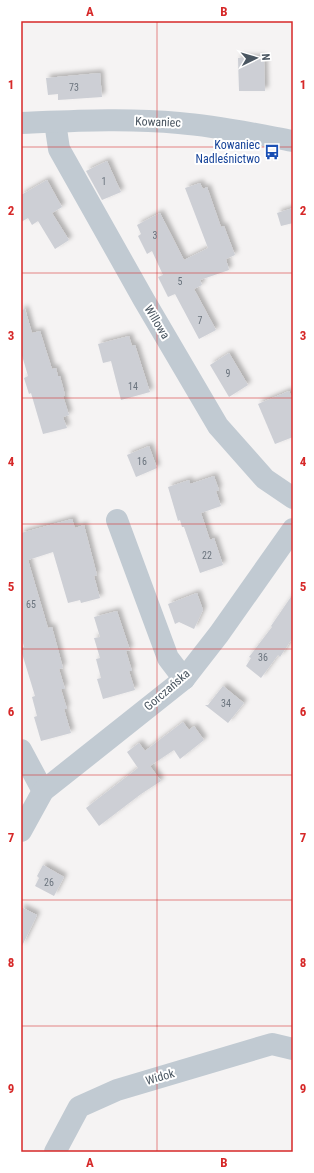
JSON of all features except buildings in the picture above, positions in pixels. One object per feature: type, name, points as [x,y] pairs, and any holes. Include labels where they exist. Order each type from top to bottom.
[{"type":"street","name":"Kowaniec","points":[[21,123],[143,121],[179,122],[293,141]]},
{"type":"street","name":"Willowa","points":[[55,122],[59,149],[144,300],[218,426],[265,479],[293,498]]},
{"type":"street","points":[[117,520],[168,658],[184,679]]},
{"type":"street","name":"Gorczańska","points":[[21,831],[43,791],[184,679],[219,634],[293,529]]},
{"type":"street","points":[[21,750],[43,791]]},
{"type":"street","name":"Widok","points":[[55,1152],[79,1107],[117,1090],[272,1044],[293,1049]]},
{"type":"place","name":"Kowaniec Nadleśnictwo","points":[[272,152]]}]
